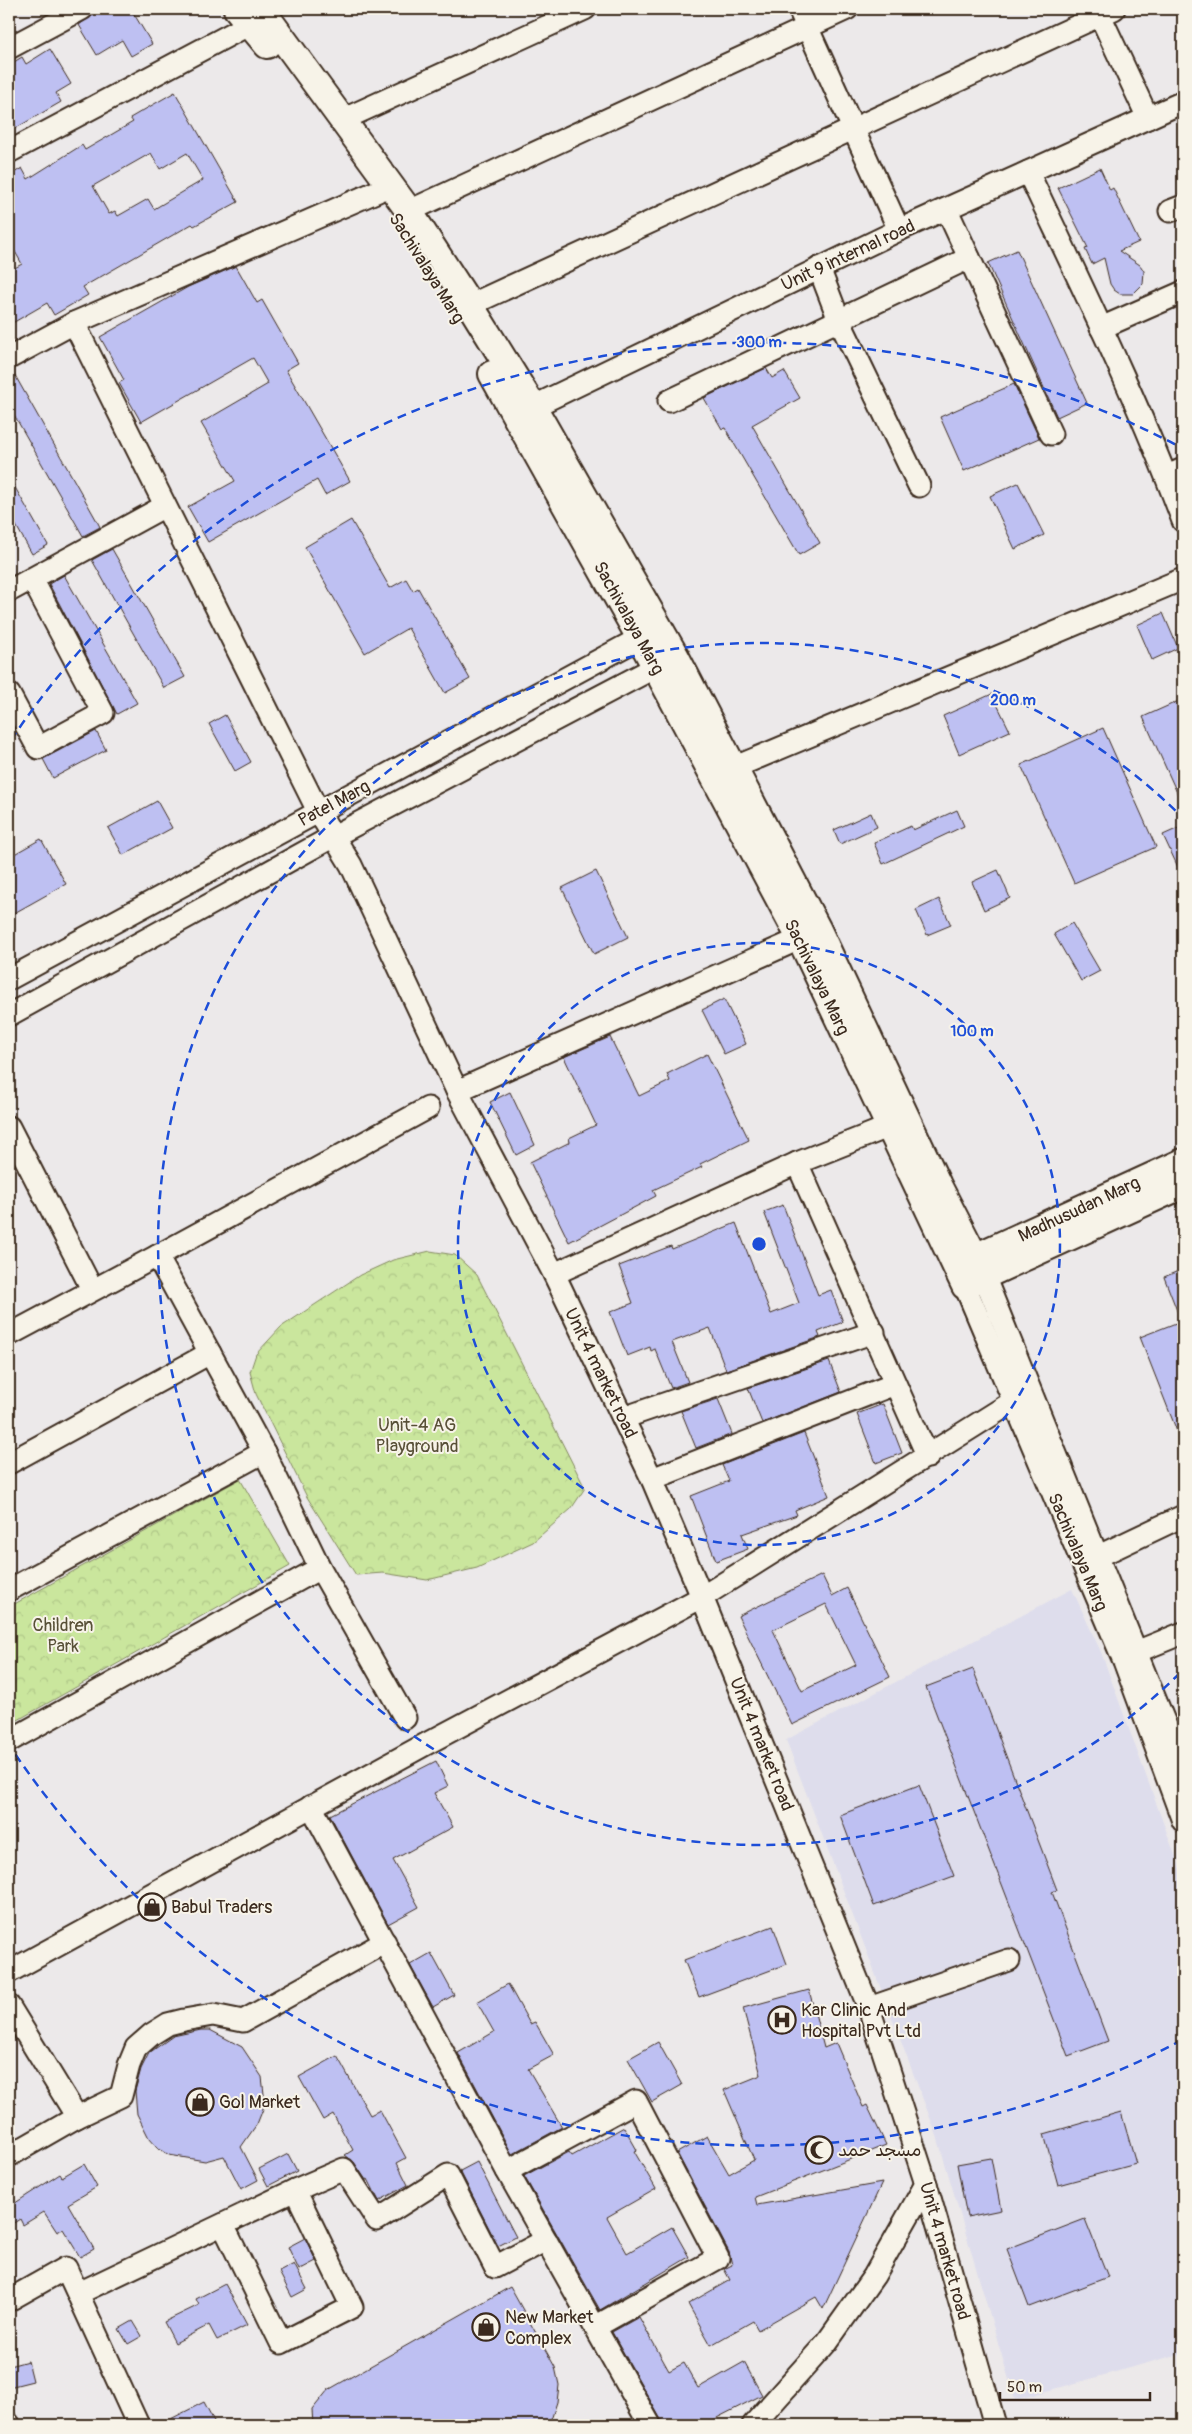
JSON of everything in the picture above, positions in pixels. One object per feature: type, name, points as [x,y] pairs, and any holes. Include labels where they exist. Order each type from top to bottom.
[{"type":"main road","name":"Sachivalaya Marg","points":[[256,12],[344,119],[409,211],[470,305],[524,410],[666,662],[810,935]]},
{"type":"main road","name":"Sachivalaya Marg","points":[[256,12],[378,192],[476,346],[524,410]]},
{"type":"main road","name":"Sachivalaya Marg","points":[[666,662],[733,768],[898,1121],[938,1185],[970,1271]]},
{"type":"main road","name":"Madhusudan Marg","points":[[970,1271],[1183,1162]]},
{"type":"main road","name":"Madhusudan Marg","points":[[970,1271],[1183,1184]]},
{"type":"street","points":[[9,48],[82,9]]},
{"type":"street","points":[[344,119],[585,9]]},
{"type":"street","points":[[409,211],[804,18],[848,9]]},
{"type":"street","points":[[470,305],[1104,11],[1148,118]]},
{"type":"street","points":[[9,152],[256,12]]},
{"type":"street","points":[[804,18],[855,128],[899,230]]},
{"type":"street","name":"Unit 9 internal road","points":[[524,410],[899,230],[1183,102]]},
{"type":"street","points":[[1028,172],[1101,328],[1175,473],[1183,521]]},
{"type":"street","points":[[9,358],[74,323],[378,192]]},
{"type":"street","points":[[947,210],[1051,434]]},
{"type":"street","points":[[668,401],[969,258]]},
{"type":"street","points":[[819,268],[839,320],[919,486]]},
{"type":"street","points":[[1101,328],[1183,292]]},
{"type":"street","name":"Unit 4 market road","points":[[74,323],[318,811],[351,865],[457,1092],[554,1274],[652,1478],[870,2008],[926,2184],[995,2425]]},
{"type":"street","points":[[9,591],[165,506]]},
{"type":"street","points":[[9,694],[38,748],[102,713],[32,579]]},
{"type":"street","points":[[733,768],[1183,579]]},
{"type":"street","name":"Patel Marg","points":[[9,979],[650,633]]},
{"type":"street","name":"Patel Marg","points":[[9,1015],[334,836],[666,662]]},
{"type":"street","points":[[457,1092],[810,935]]},
{"type":"street","points":[[9,1335],[428,1108]]},
{"type":"street","points":[[554,1274],[796,1163],[898,1121]]},
{"type":"street","points":[[9,1126],[16,1155],[92,1290]]},
{"type":"street","points":[[796,1163],[874,1332],[928,1457]]},
{"type":"street","points":[[157,1256],[264,1452],[320,1568],[405,1718]]},
{"type":"street","name":"Sachivalaya Marg","points":[[970,1271],[1014,1401],[1136,1652],[1183,1768]]},
{"type":"street","name":"Sachivalaya Marg","points":[[970,1271],[1091,1559],[1124,1661],[1183,1821]]},
{"type":"street","points":[[623,1418],[874,1332]]},
{"type":"street","points":[[9,1463],[210,1353]]},
{"type":"street","points":[[652,1478],[895,1384]]},
{"type":"street","points":[[9,1972],[311,1806],[702,1598],[1014,1401]]},
{"type":"street","points":[[9,1590],[264,1452]]},
{"type":"street","points":[[1091,1559],[1183,1516]]},
{"type":"street","points":[[9,1741],[320,1568]]},
{"type":"street","points":[[1136,1652],[1183,1633]]},
{"type":"street","points":[[311,1806],[507,2171],[650,2425]]},
{"type":"street","points":[[9,2156],[77,2117],[121,2096],[129,2064],[136,2048],[152,2034],[168,2024],[213,2016],[243,2020],[385,1942]]},
{"type":"street","points":[[870,2008],[1009,1960]]},
{"type":"street","points":[[9,2006],[77,2117]]},
{"type":"street","points":[[507,2171],[636,2101],[718,2258],[595,2327]]},
{"type":"street","points":[[79,2293],[295,2190],[344,2169],[377,2220],[448,2175],[496,2267],[546,2240]]},
{"type":"street","points":[[753,2425],[827,2342],[864,2290],[926,2184]]},
{"type":"street","points":[[223,2225],[281,2342],[352,2307],[295,2190]]},
{"type":"street","points":[[9,2300],[66,2268],[138,2425]]},
{"type":"shaded area","points":[[1072,1589],[1101,1652],[1183,1877],[1183,2353],[1015,2400],[937,2136],[786,1740]]},
{"type":"green space","name":"Unit-4 AG Playground","points":[[430,1251],[455,1255],[477,1275],[585,1488],[571,1509],[533,1542],[477,1568],[427,1580],[383,1573],[356,1575],[307,1497],[256,1394],[250,1372],[256,1354],[281,1327],[360,1275],[393,1260]]},
{"type":"green space","name":"Children Park","points":[[240,1479],[290,1566],[9,1725],[9,1607]]},
{"type":"building","points":[[101,9],[131,9],[152,44],[131,56],[122,40],[97,55],[79,25]]},
{"type":"building","points":[[50,49],[71,84],[56,93],[61,102],[16,128],[9,115],[9,65],[22,57],[26,64]]},
{"type":"building","points":[[175,92],[238,202],[194,226],[192,224],[83,287],[88,295],[54,315],[47,303],[9,325],[9,271],[22,264],[9,241],[9,176],[22,168],[28,179],[82,145],[85,150],[133,122],[130,118]],"holes":[[[151,153],[160,169],[187,153],[203,180],[154,209],[148,199],[118,216],[115,211],[109,214],[93,186]]]},
{"type":"building","points":[[1100,168],[1110,190],[1113,188],[1139,242],[1119,251],[1140,265],[1144,271],[1143,284],[1133,294],[1120,294],[1114,290],[1110,284],[1104,258],[1092,264],[1085,249],[1088,248],[1058,188]]},
{"type":"building","points":[[1017,250],[1087,403],[1057,417],[988,263]]},
{"type":"building","points":[[236,266],[257,303],[262,300],[298,363],[286,370],[350,481],[325,495],[317,480],[208,542],[188,507],[235,481],[201,423],[268,384],[253,358],[141,422],[119,383],[124,380],[100,337],[188,287]]},
{"type":"building","points":[[766,368],[772,378],[784,371],[800,398],[752,425],[820,543],[799,555],[725,428],[722,429],[704,398]]},
{"type":"building","points":[[9,370],[12,370],[100,527],[83,536],[9,406]]},
{"type":"building","points":[[1014,384],[1039,438],[964,471],[940,417]]},
{"type":"building","points":[[9,477],[48,545],[32,554],[9,513]]},
{"type":"building","points":[[1018,483],[1044,535],[1015,549],[990,496]]},
{"type":"building","points":[[351,520],[390,588],[406,579],[413,591],[418,588],[470,679],[445,693],[408,628],[365,653],[305,547]]},
{"type":"building","points":[[112,549],[185,677],[164,688],[92,560]]},
{"type":"building","points":[[64,575],[137,703],[117,714],[49,584]]},
{"type":"building","points":[[1163,613],[1178,648],[1152,660],[1137,625]]},
{"type":"building","points":[[992,694],[1010,731],[959,754],[943,716]]},
{"type":"building","points":[[1183,699],[1183,806],[1143,717]]},
{"type":"building","points":[[225,715],[251,762],[235,771],[209,724]]},
{"type":"building","points":[[1103,728],[1156,847],[1074,883],[1021,765]]},
{"type":"building","points":[[96,731],[106,750],[53,778],[43,759]]},
{"type":"building","points":[[157,801],[172,828],[123,855],[108,828]]},
{"type":"building","points":[[957,810],[964,826],[883,864],[874,843],[911,826],[913,830]]},
{"type":"building","points":[[871,813],[877,827],[840,844],[834,830]]},
{"type":"building","points":[[1183,826],[1183,878],[1163,835]]},
{"type":"building","points":[[41,839],[66,884],[9,916],[9,857]]},
{"type":"building","points":[[998,870],[1010,898],[984,910],[972,882]]},
{"type":"building","points":[[596,871],[628,937],[594,954],[562,888]]},
{"type":"building","points":[[939,899],[951,925],[927,935],[916,910]]},
{"type":"building","points":[[1072,923],[1100,971],[1081,981],[1054,934]]},
{"type":"building","points":[[724,999],[746,1044],[724,1054],[702,1010]]},
{"type":"building","points":[[610,1037],[639,1096],[670,1081],[667,1074],[707,1054],[749,1140],[700,1164],[702,1167],[653,1190],[656,1196],[569,1242],[530,1162],[570,1142],[569,1138],[596,1125],[564,1057]]},
{"type":"building","points":[[510,1092],[535,1145],[516,1155],[490,1102]]},
{"type":"building","points":[[783,1205],[818,1295],[831,1290],[843,1322],[818,1332],[820,1337],[726,1370],[710,1328],[672,1342],[688,1382],[671,1388],[655,1349],[651,1351],[650,1347],[627,1356],[610,1312],[633,1303],[619,1266],[671,1246],[672,1249],[736,1223],[771,1314],[799,1303],[764,1212]]},
{"type":"building","points":[[1183,1269],[1182,1444],[1140,1337],[1181,1321],[1164,1277]]},
{"type":"building","points":[[829,1361],[841,1392],[762,1423],[748,1388]]},
{"type":"building","points":[[718,1399],[732,1434],[696,1448],[681,1411]]},
{"type":"building","points":[[883,1404],[902,1453],[876,1463],[857,1414]]},
{"type":"building","points":[[804,1433],[829,1496],[795,1510],[797,1515],[742,1534],[748,1549],[716,1561],[691,1496],[729,1481],[722,1465]]},
{"type":"building","points":[[822,1575],[832,1596],[847,1588],[890,1677],[792,1725],[738,1616]],"holes":[[[826,1604],[856,1665],[802,1691],[773,1630]]]},
{"type":"building","points":[[973,1669],[1057,1890],[1052,1892],[1108,2041],[1068,2056],[926,1687]]},
{"type":"building","points":[[436,1761],[448,1786],[434,1793],[453,1827],[393,1860],[419,1907],[388,1924],[330,1815]]},
{"type":"building","points":[[919,1785],[954,1876],[874,1906],[840,1815]]},
{"type":"building","points":[[773,1926],[787,1964],[699,1997],[684,1960]]},
{"type":"building","points":[[431,1953],[454,1995],[433,2007],[410,1965]]},
{"type":"building","points":[[508,1984],[530,2024],[535,2022],[554,2055],[528,2069],[562,2127],[512,2154],[458,2053],[494,2032],[477,2002]]},
{"type":"building","points":[[809,1990],[824,2048],[836,2043],[863,2107],[867,2105],[886,2145],[755,2197],[757,2205],[882,2183],[823,2309],[816,2297],[758,2330],[753,2321],[711,2345],[688,2304],[730,2280],[724,2269],[732,2265],[729,2252],[677,2153],[707,2136],[729,2174],[754,2160],[724,2090],[761,2075],[743,2008]]},
{"type":"building","name":"Gol Market","points":[[210,2030],[242,2047],[262,2077],[263,2109],[257,2124],[241,2147],[258,2180],[241,2189],[224,2156],[205,2161],[169,2155],[157,2147],[149,2138],[137,2114],[135,2091],[141,2069],[149,2053],[173,2036]]},
{"type":"building","points":[[658,2042],[682,2085],[652,2102],[628,2059]]},
{"type":"building","points":[[337,2056],[370,2115],[380,2110],[406,2158],[397,2163],[408,2185],[379,2201],[368,2179],[366,2180],[354,2162],[345,2155],[353,2150],[333,2114],[323,2120],[299,2077]]},
{"type":"building","points":[[1121,2112],[1136,2164],[1058,2185],[1044,2134]]},
{"type":"building","points":[[624,2127],[637,2150],[634,2151],[656,2189],[607,2217],[627,2253],[672,2227],[689,2257],[600,2310],[524,2176],[569,2152],[572,2156]]},
{"type":"building","points":[[288,2154],[297,2171],[268,2186],[259,2169]]},
{"type":"building","points":[[991,2158],[1001,2210],[967,2217],[957,2164]]},
{"type":"building","points":[[477,2162],[516,2237],[498,2246],[460,2171]]},
{"type":"building","points":[[84,2164],[97,2187],[68,2204],[94,2249],[80,2257],[63,2229],[57,2232],[44,2212],[23,2225],[20,2219],[9,2226],[9,2207],[60,2174],[62,2177]]},
{"type":"building","points":[[1085,2219],[1108,2277],[1029,2307],[1007,2249]]},
{"type":"building","points":[[305,2238],[316,2261],[299,2270],[288,2247]]},
{"type":"building","points":[[294,2264],[307,2289],[292,2297],[279,2272]]},
{"type":"building","points":[[225,2284],[247,2325],[217,2340],[209,2325],[175,2343],[164,2322],[199,2305],[196,2299]]},
{"type":"building","name":"New Market Complex","points":[[510,2287],[555,2367],[559,2385],[557,2402],[552,2417],[544,2425],[313,2425],[312,2410],[328,2390]]},
{"type":"building","points":[[639,2317],[669,2371],[684,2363],[698,2388],[744,2362],[762,2395],[703,2425],[664,2425],[612,2332]]},
{"type":"building","points":[[133,2321],[142,2336],[128,2344],[119,2329]]},
{"type":"building","points":[[28,2361],[33,2381],[9,2387],[9,2366]]},
{"type":"building","points":[[204,2402],[216,2425],[159,2425]]},
{"type":"place","name":"Babul Traders","points":[[152,1907]]},
{"type":"place","name":"Kar Clinic And Hospital Pvt Ltd","points":[[782,2020]]},
{"type":"place","name":"Gol Market","points":[[200,2102]]},
{"type":"place","name":"مسجد حمد","points":[[819,2150]]},
{"type":"place","name":"New Market Complex","points":[[486,2327]]}]
